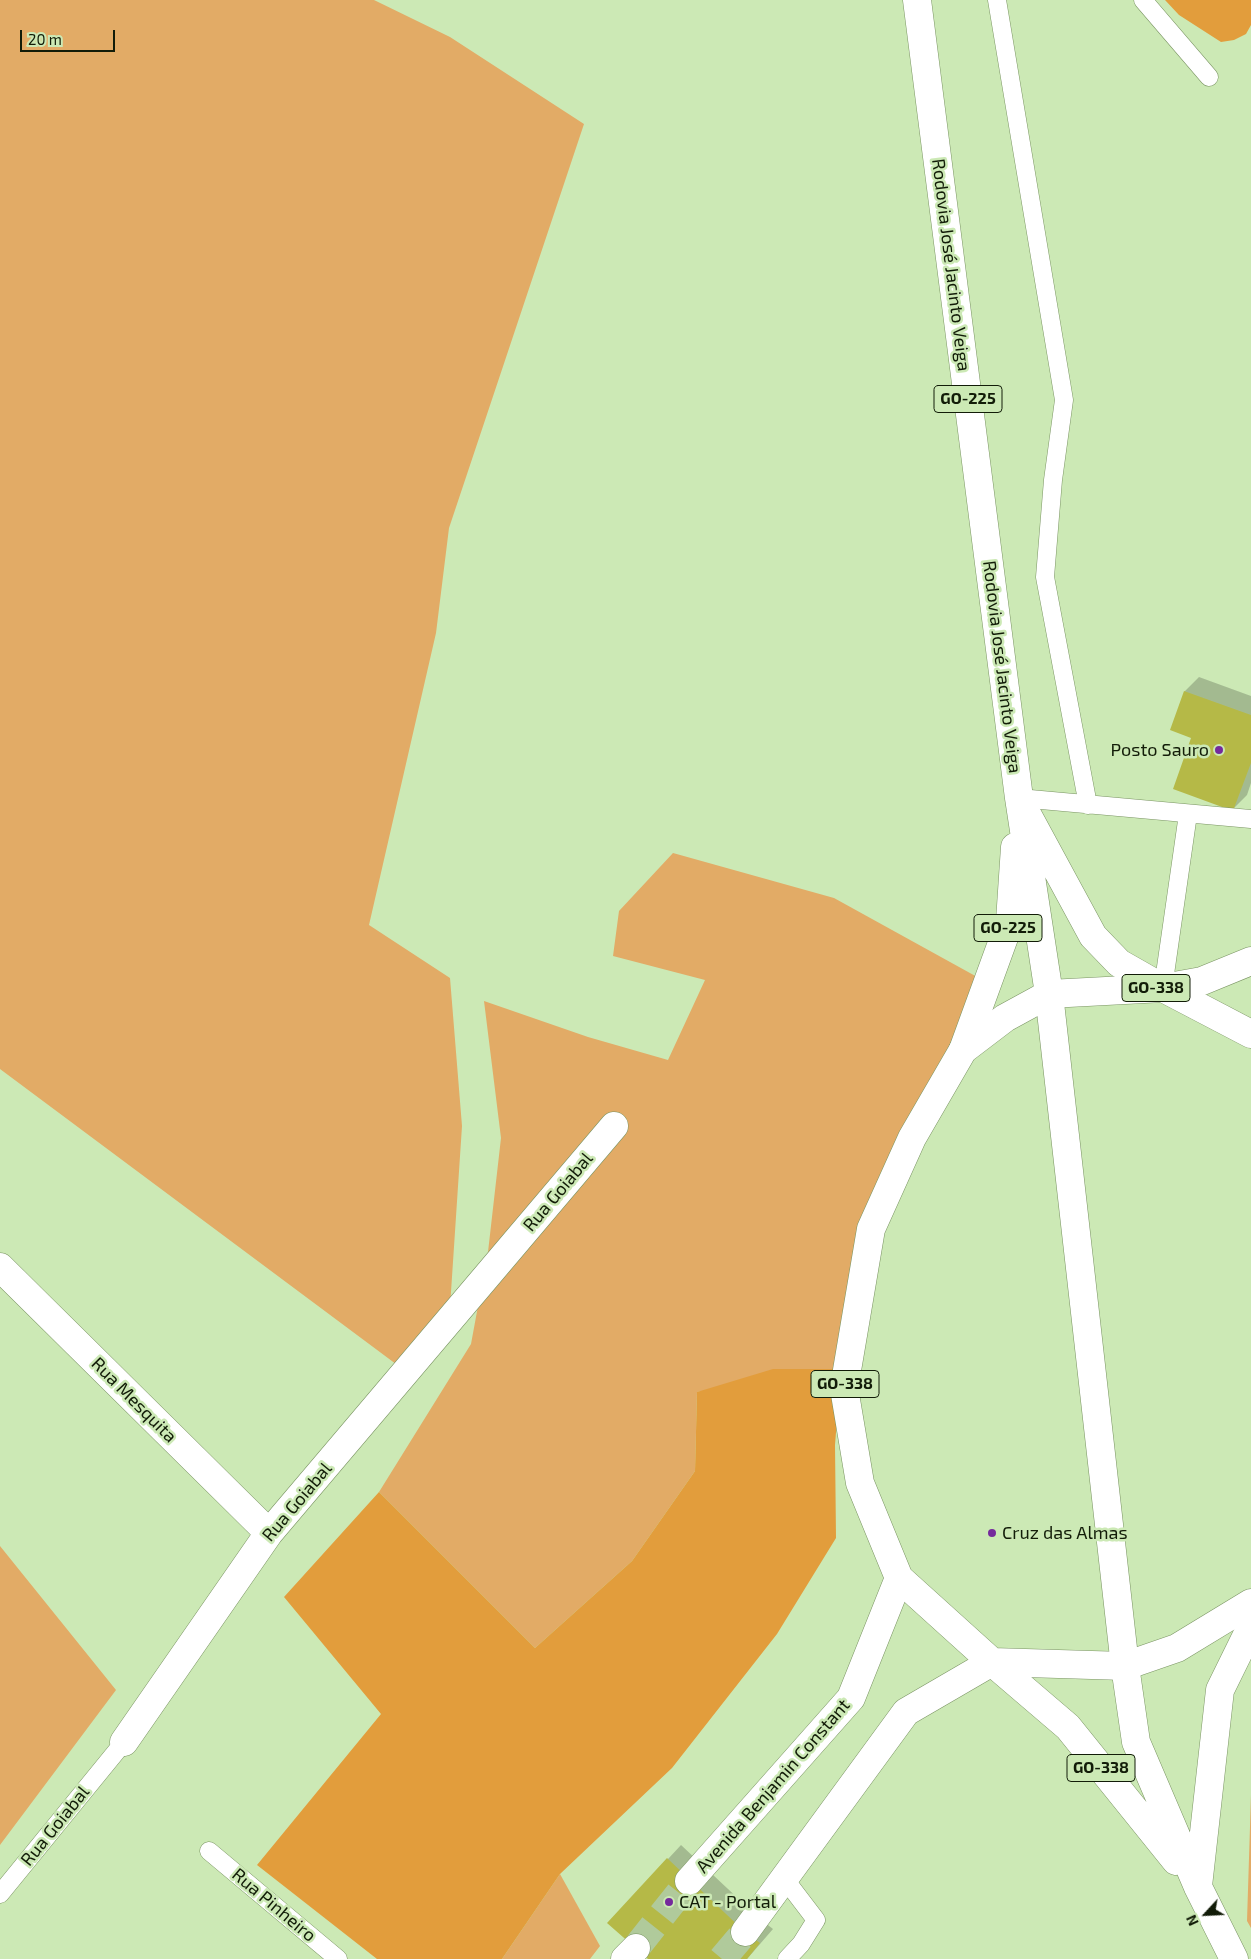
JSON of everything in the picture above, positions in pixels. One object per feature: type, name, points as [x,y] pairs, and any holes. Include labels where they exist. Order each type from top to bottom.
[{"type":"main road","name":"Rodovia José Jacinto Veiga","points":[[917,0],[1019,798]]},
{"type":"main road","name":"GO-225","points":[[1019,798],[1093,936],[1119,963],[1163,988]]},
{"type":"main road","name":"GO-225","points":[[963,1050],[1010,921],[1019,798]]},
{"type":"main road","points":[[1019,798],[1049,994],[1125,1666],[1136,1742],[1198,1887]]},
{"type":"main road","name":"GO-338","points":[[1234,1959],[1198,1887],[1068,1727],[992,1662],[900,1578],[860,1483],[844,1388],[871,1229],[912,1138],[963,1050],[1005,1018],[1049,994],[1163,988],[1202,981],[1251,961]]},
{"type":"main road","name":"GO-338","points":[[1163,988],[1251,1034]]},
{"type":"main road","name":"Rua Goiabal","points":[[124,1742],[269,1533],[614,1126]]},
{"type":"main road","name":"Rua Mesquita","points":[[0,1267],[269,1533]]},
{"type":"main road","name":"Avenida Benjamin Constant","points":[[689,1881],[851,1698],[900,1578]]},
{"type":"main road","points":[[745,1932],[906,1712],[992,1662],[1125,1666],[1177,1648],[1251,1603]]},
{"type":"main road","points":[[1198,1887],[1220,1690],[1251,1628]]},
{"type":"lane","points":[[997,0],[1064,400],[1053,480],[1045,577],[1088,805]]},
{"type":"lane","points":[[1143,0],[1209,77]]},
{"type":"lane","points":[[1019,798],[1251,819]]},
{"type":"lane","points":[[1163,988],[1188,814]]},
{"type":"lane","name":"Rua Goiabal","points":[[0,1894],[124,1742]]},
{"type":"lane","name":"Rua Pinheiro","points":[[209,1851],[338,1959]]},
{"type":"lane","points":[[784,1878],[816,1920],[801,1944],[787,1959]]},
{"type":"shaded area","points":[[0,0],[374,0],[450,37],[584,124],[449,528],[436,633],[369,925],[450,978],[462,1126],[449,1322],[408,1373],[0,1069]]},
{"type":"shaded area","points":[[1165,0],[1251,0],[1251,25],[1246,34],[1234,40],[1221,42],[1179,15]]},
{"type":"shaded area","points":[[673,853],[834,898],[979,978],[966,1016],[863,1223],[841,1369],[697,1392],[695,1471],[632,1561],[535,1648],[379,1492],[471,1344],[488,1252],[501,1138],[484,1001],[588,1037],[668,1060],[705,980],[613,956],[619,911]]},
{"type":"shaded area","points":[[773,1369],[841,1369],[835,1445],[836,1538],[777,1634],[672,1768],[560,1874],[502,1959],[377,1959],[257,1865],[381,1714],[284,1597],[379,1492],[535,1648],[632,1561],[695,1471],[697,1392]]},
{"type":"shaded area","points":[[0,1546],[116,1690],[0,1845]]},
{"type":"shaded area","points":[[1251,1795],[1251,1928],[1247,1921]]},
{"type":"shaded area","points":[[560,1874],[600,1946],[590,1959],[502,1959]]},
{"type":"building","name":"Posto Sauro","points":[[1184,691],[1251,715],[1251,763],[1233,811],[1173,789],[1191,738],[1170,730]]},
{"type":"building","name":"CAT - Portal","points":[[667,1858],[745,1932],[760,1943],[747,1959],[648,1959],[607,1923]]},
{"type":"tunnel","points":[[636,1948],[689,1881]]},
{"type":"tunnel","points":[[722,1959],[745,1932]]},
{"type":"place","name":"Posto Sauro","points":[[1219,750]]},
{"type":"place","name":"Cruz das Almas","points":[[992,1533]]},
{"type":"place","name":"CAT - Portal","points":[[669,1902]]}]
